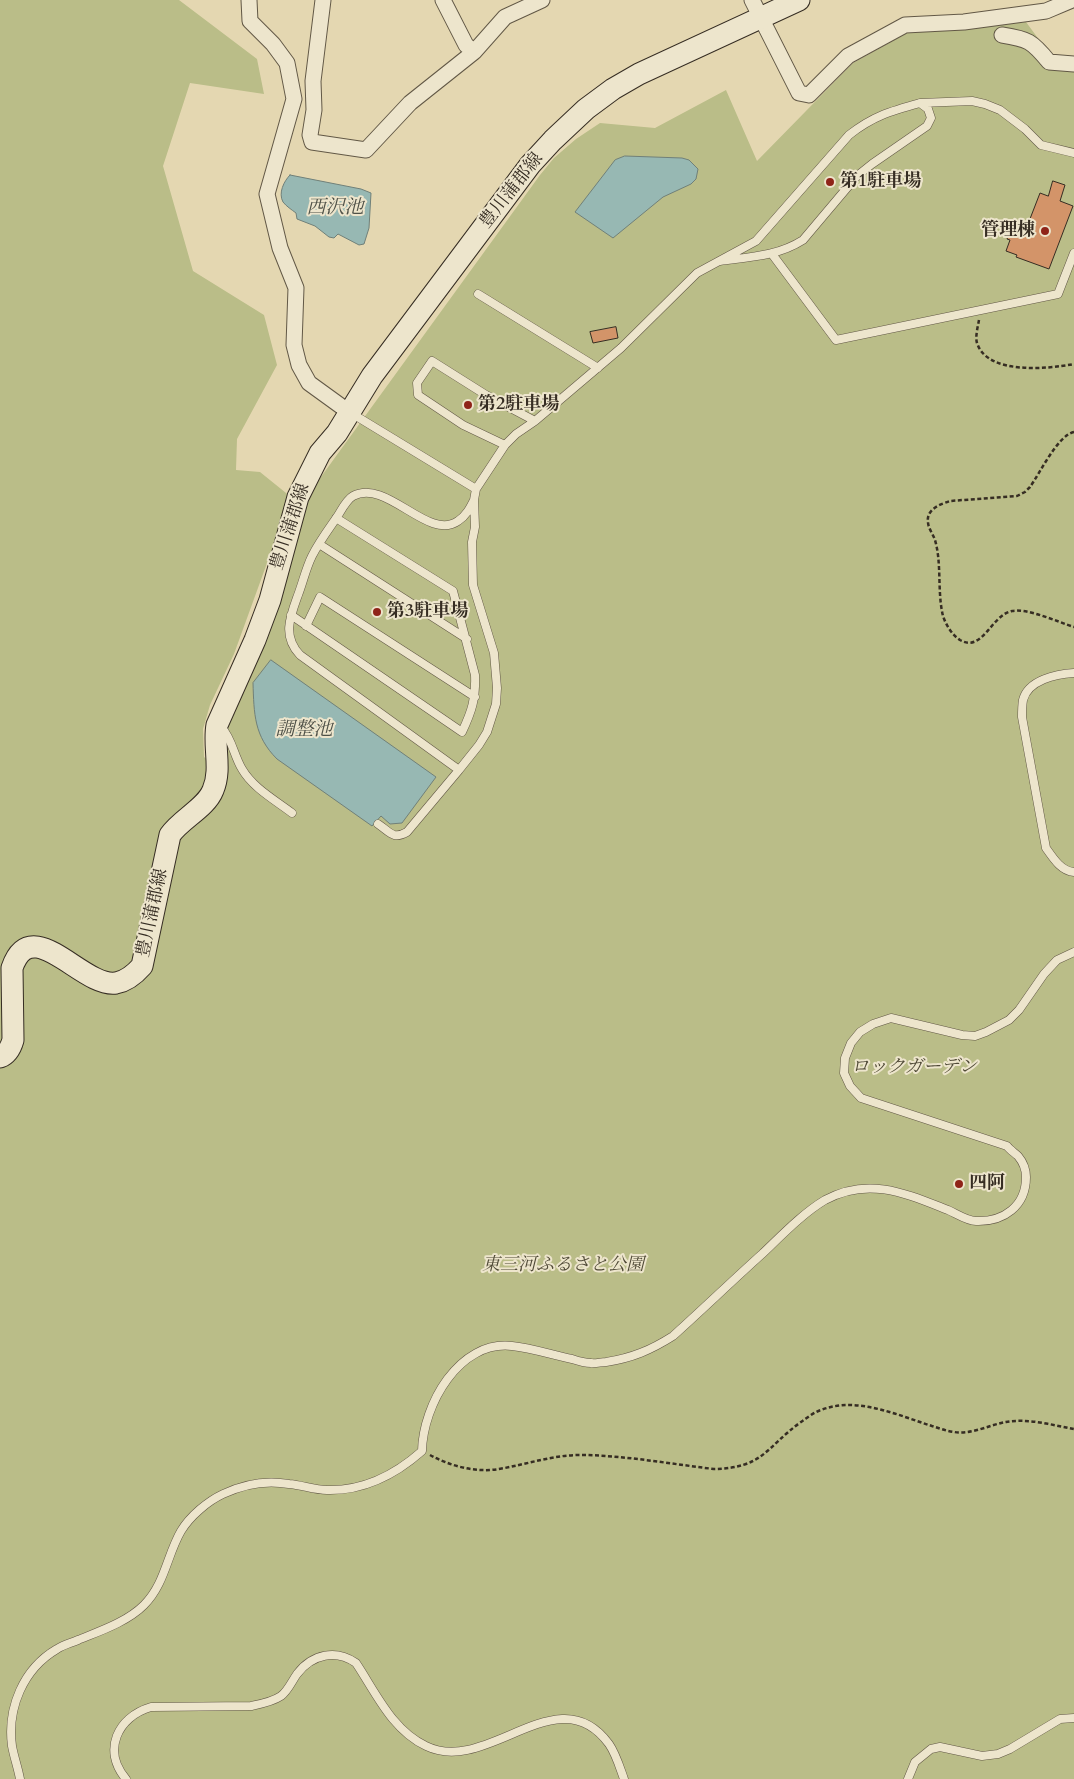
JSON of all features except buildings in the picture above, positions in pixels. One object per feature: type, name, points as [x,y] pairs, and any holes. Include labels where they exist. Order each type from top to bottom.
[{"type":"main road","name":"豊川蒲郡線","points":[[0,1056],[4,1056],[11,1048],[13,1040],[12,968],[15,959],[27,948],[33,946],[44,948],[95,979],[114,983],[126,980],[142,966],[170,835],[176,826],[199,808],[213,792],[218,747],[215,737],[217,725],[255,640],[270,600],[298,497],[320,453],[337,433],[372,376],[530,165],[553,140],[613,89],[757,8],[799,0]]},
{"type":"street","points":[[249,0],[250,21],[273,44],[287,63],[294,99],[267,194],[280,248],[296,288],[294,345],[299,365],[309,383],[349,412]]},
{"type":"street","points":[[324,0],[313,81],[314,110],[310,135],[312,142],[366,150],[410,103],[474,52],[505,17],[542,0]]},
{"type":"street","points":[[443,0],[466,45],[474,52]]},
{"type":"street","points":[[757,8],[799,93],[809,95],[848,56],[905,25],[964,22],[1046,11],[1072,0]]},
{"type":"street","points":[[1002,35],[1024,38],[1037,47],[1049,62],[1074,64]]},
{"type":"lane","points":[[378,824],[395,836],[400,836],[407,832],[488,732],[496,704],[497,688],[494,653],[473,585],[472,542],[475,527],[474,500],[476,489],[505,445],[516,434],[535,421],[621,348],[697,273],[756,241],[849,135],[864,123],[883,114],[920,103],[972,101],[1000,110],[1041,145],[1074,153]]},
{"type":"lane","points":[[720,261],[772,254],[803,240],[856,176],[927,126],[931,118],[928,109],[920,103]]},
{"type":"lane","points":[[772,254],[836,340],[1058,294],[1074,254]]},
{"type":"lane","points":[[478,294],[598,368]]},
{"type":"lane","points":[[505,445],[463,425],[418,395],[417,383],[432,361],[535,421]]},
{"type":"lane","points":[[349,412],[476,489]]},
{"type":"lane","points":[[459,770],[300,655],[294,649],[289,639],[291,615],[311,558],[352,496],[374,494],[387,498],[434,524],[446,526],[458,522],[466,514],[474,500]]},
{"type":"lane","points":[[291,615],[462,732],[472,712],[475,675],[453,591],[336,518]]},
{"type":"lane","points":[[319,544],[466,639]]},
{"type":"lane","points":[[306,626],[320,597],[474,697]]},
{"type":"lane","points":[[1074,673],[1047,677],[1033,686],[1023,699],[1022,717],[1046,848],[1055,862],[1069,872],[1074,872]]},
{"type":"lane","points":[[217,725],[228,736],[242,769],[248,778],[292,812]]},
{"type":"lane","points":[[20,1779],[12,1746],[12,1722],[16,1698],[25,1679],[42,1661],[57,1649],[114,1625],[144,1606],[155,1591],[181,1531],[193,1516],[223,1494],[254,1483],[271,1482],[326,1490],[348,1489],[371,1483],[391,1474],[412,1460],[422,1450],[422,1434],[445,1383],[455,1369],[482,1350],[498,1346],[512,1346],[591,1364],[623,1359],[647,1351],[673,1336],[791,1226],[826,1200],[854,1190],[875,1188],[904,1193],[974,1221],[1001,1218],[1014,1208],[1023,1198],[1026,1187],[1026,1170],[1019,1157],[1007,1146],[861,1098],[850,1086],[844,1072],[845,1058],[851,1043],[860,1032],[873,1024],[891,1018],[962,1035],[975,1036],[986,1032],[1009,1020],[1019,1010],[1044,974],[1057,960],[1074,952]]},
{"type":"lane","points":[[126,1779],[119,1771],[115,1755],[116,1741],[119,1729],[128,1718],[138,1711],[150,1707],[251,1706],[263,1704],[282,1695],[298,1672],[311,1660],[335,1654],[347,1657],[356,1663],[395,1722],[404,1732],[427,1746],[447,1752],[470,1751],[539,1722],[552,1719],[575,1720],[589,1726],[611,1746],[624,1779]]},
{"type":"lane","points":[[908,1779],[915,1762],[931,1749],[940,1747],[982,1756],[998,1754],[1010,1749],[1060,1719],[1074,1718]]},
{"type":"path","points":[[980,311],[976,342],[981,352],[988,359],[1001,364],[1029,368],[1048,369],[1074,364]]},
{"type":"path","points":[[1074,432],[1059,442],[1025,492],[1017,496],[950,501],[934,508],[929,515],[928,522],[936,543],[943,615],[955,637],[966,643],[973,643],[981,638],[998,618],[1011,611],[1038,615],[1074,627]]},
{"type":"path","points":[[422,1450],[442,1462],[462,1468],[498,1469],[560,1455],[584,1454],[714,1469],[730,1469],[746,1465],[760,1458],[793,1428],[820,1410],[850,1404],[885,1411],[954,1432],[966,1432],[1007,1422],[1026,1421],[1074,1428]]},
{"type":"green space","name":"東三河ふるさと公園","points":[[0,0],[179,0],[257,59],[264,94],[190,83],[163,166],[193,271],[264,315],[277,365],[237,439],[236,470],[260,472],[291,497],[234,654],[210,705],[203,729],[204,757],[225,774],[223,749],[230,719],[310,492],[540,175],[554,158],[576,139],[600,123],[655,128],[726,90],[757,161],[853,63],[909,32],[960,30],[1026,22],[1057,64],[1074,66],[1074,1779],[0,1779]]},
{"type":"water","points":[[625,156],[682,158],[689,160],[698,169],[696,179],[691,184],[663,197],[613,238],[575,212],[615,160]]},
{"type":"water","name":"西沢池","points":[[290,175],[361,189],[371,193],[369,228],[364,244],[359,245],[338,234],[334,238],[329,237],[315,226],[297,219],[296,213],[283,202],[281,195],[282,187]]},
{"type":"water","name":"調整池","points":[[271,660],[436,777],[402,823],[390,824],[381,816],[372,826],[277,759],[269,750],[257,724],[253,683]]},
{"type":"place","name":"第1駐車場","points":[[830,182]]},
{"type":"place","name":"管理棟","points":[[1045,231]]},
{"type":"place","name":"第2駐車場","points":[[468,405]]},
{"type":"place","name":"第3駐車場","points":[[377,612]]},
{"type":"place","name":"四阿","points":[[959,1184]]},
{"type":"park label","name":"ロックガーデン","points":[[914,1068]]}]
